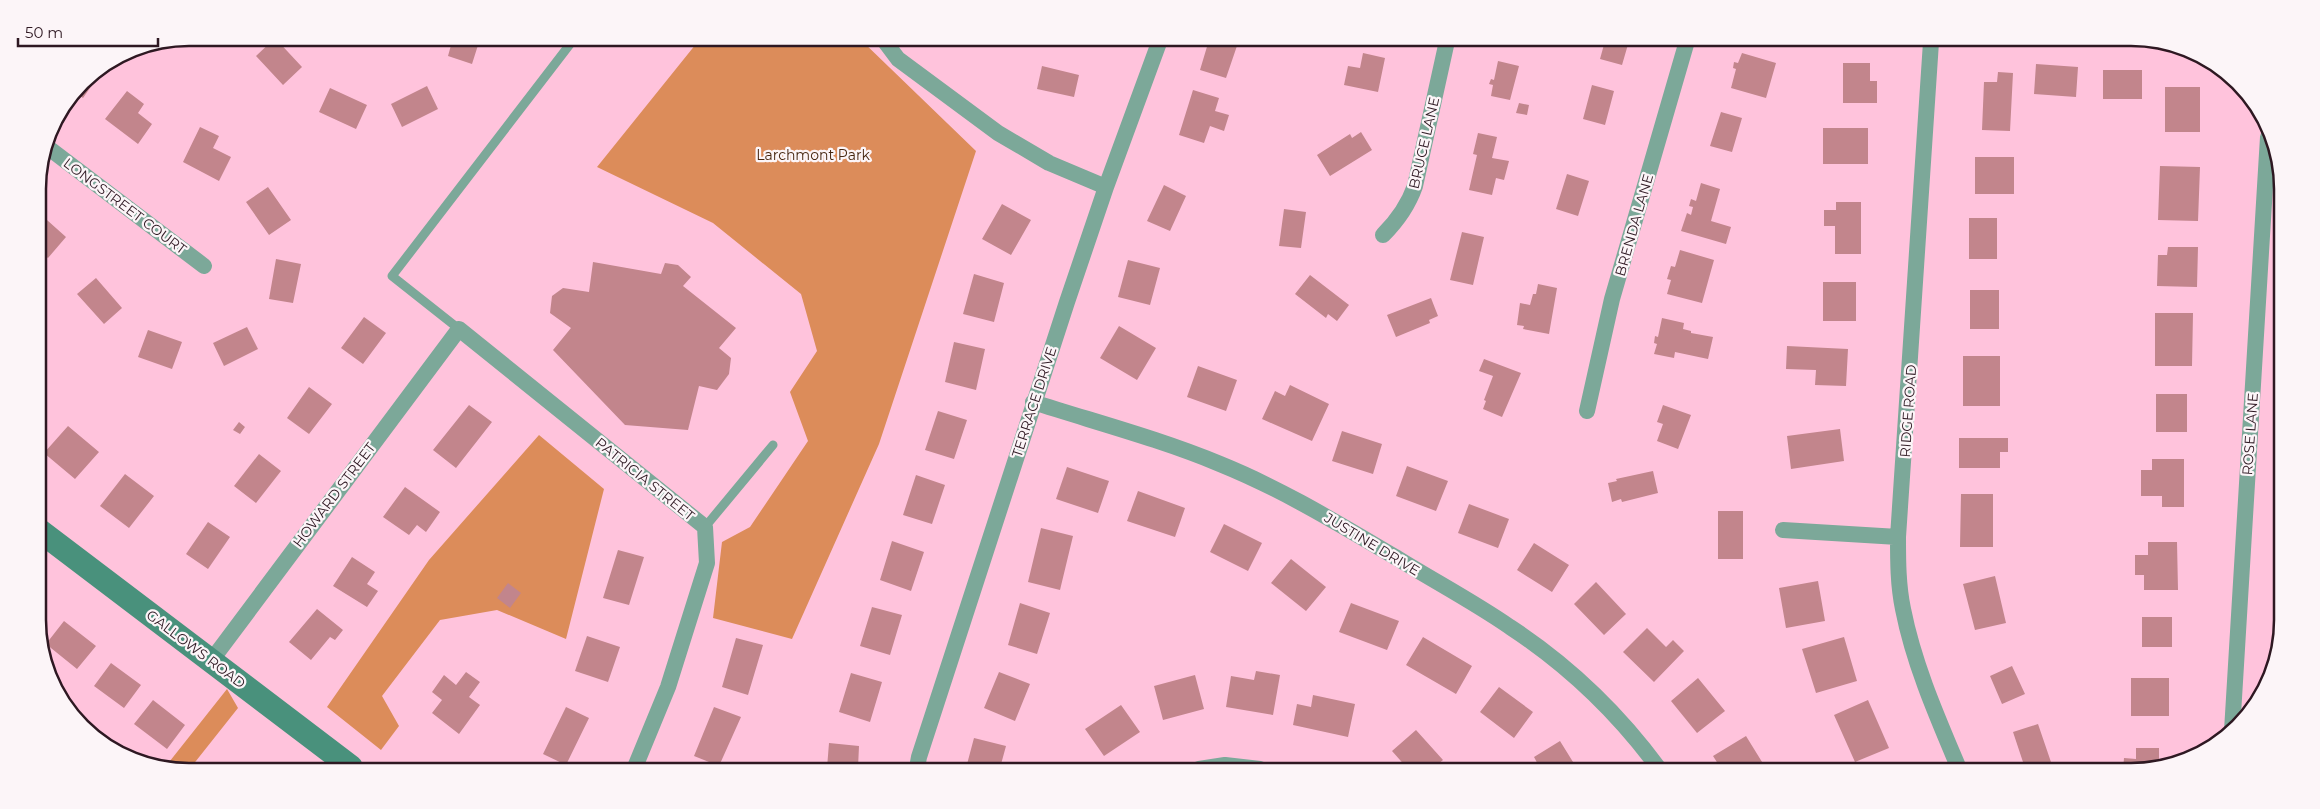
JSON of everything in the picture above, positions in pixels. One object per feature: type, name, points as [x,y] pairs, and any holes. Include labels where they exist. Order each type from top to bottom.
[{"type":"main road","name":"GALLOWS ROAD","points":[[46,537],[346,763]]},
{"type":"street","points":[[888,46],[898,59],[998,133],[1049,163],[1106,186]]},
{"type":"street","name":"TERRACE DRIVE","points":[[918,763],[1033,402],[1106,186],[1158,46]]},
{"type":"street","name":"BRUCE LANE","points":[[1383,236],[1398,220],[1409,203],[1415,186],[1446,46]]},
{"type":"street","name":"BRENDA LANE","points":[[1587,410],[1612,300],[1686,46]]},
{"type":"street","name":"RIDGE ROAD","points":[[1931,46],[1898,537],[1898,574],[1903,610],[1934,706],[1956,762]]},
{"type":"street","name":"ROSE LANE","points":[[2233,720],[2267,148]]},
{"type":"street","name":"LONGSTREET COURT","points":[[52,150],[204,266]]},
{"type":"street","name":"PATRICIA STREET","points":[[459,329],[705,528],[708,563],[668,687],[637,763]]},
{"type":"street","name":"HOWARD STREET","points":[[211,661],[459,329]]},
{"type":"street","name":"JUSTINE DRIVE","points":[[1033,402],[1216,462],[1249,476],[1317,511],[1510,627],[1554,659],[1591,691],[1625,726],[1654,762]]},
{"type":"street","points":[[1783,530],[1898,537]]},
{"type":"lane","points":[[459,329],[392,276],[568,46]]},
{"type":"lane","points":[[705,528],[773,445]]},
{"type":"green space","name":"Larchmont Park","points":[[694,46],[867,46],[976,151],[879,444],[792,639],[713,618],[722,542],[750,527],[808,441],[790,392],[817,351],[801,294],[713,223],[597,167]]},
{"type":"green space","points":[[539,435],[604,489],[566,639],[497,610],[440,620],[382,696],[399,726],[381,750],[327,707],[429,560]]},
{"type":"green space","points":[[227,689],[238,708],[194,763],[169,762]]},
{"type":"building","points":[[267,46],[282,46],[302,67],[283,85],[256,56]]},
{"type":"building","points":[[451,46],[478,46],[472,64],[448,56]]},
{"type":"building","points":[[1207,46],[1237,46],[1226,78],[1200,70]]},
{"type":"building","points":[[1604,46],[1628,46],[1622,65],[1600,59]]},
{"type":"building","points":[[1363,53],[1385,58],[1378,92],[1344,85],[1348,66],[1360,68]]},
{"type":"building","points":[[1742,53],[1776,63],[1766,98],[1731,88],[1736,69],[1733,68],[1734,62],[1738,63]]},
{"type":"building","points":[[1498,61],[1519,66],[1510,100],[1491,96],[1493,85],[1489,84],[1491,79],[1494,80]]},
{"type":"building","points":[[1843,63],[1870,63],[1870,81],[1877,81],[1877,103],[1843,103]]},
{"type":"building","points":[[2036,64],[2078,67],[2076,97],[2034,94]]},
{"type":"building","points":[[1042,66],[1079,75],[1074,97],[1037,89]]},
{"type":"building","points":[[2103,70],[2142,70],[2142,99],[2103,99]]},
{"type":"building","points":[[1998,72],[2013,73],[2010,131],[1982,130],[1984,82],[1997,82]]},
{"type":"building","points":[[92,85],[83,98],[81,96]]},
{"type":"building","points":[[1592,85],[1614,91],[1605,125],[1583,119]]},
{"type":"building","points":[[427,86],[438,109],[402,127],[391,104]]},
{"type":"building","points":[[2165,87],[2200,87],[2200,132],[2165,132]]},
{"type":"building","points":[[330,88],[367,105],[356,129],[319,112]]},
{"type":"building","points":[[1193,90],[1219,98],[1215,111],[1229,115],[1224,131],[1210,126],[1204,143],[1179,135]]},
{"type":"building","points":[[127,91],[144,104],[138,113],[152,124],[138,144],[105,119]]},
{"type":"building","points":[[1519,103],[1529,105],[1527,115],[1516,113]]},
{"type":"building","points":[[1721,112],[1742,118],[1732,152],[1710,146]]},
{"type":"building","points":[[200,127],[219,136],[213,148],[231,157],[219,181],[183,162]]},
{"type":"building","points":[[1823,128],[1868,128],[1868,164],[1823,164]]},
{"type":"building","points":[[1361,132],[1372,150],[1330,176],[1317,155],[1350,134],[1352,138]]},
{"type":"building","points":[[1478,133],[1497,137],[1492,158],[1509,161],[1504,180],[1496,178],[1492,195],[1469,190],[1477,155],[1473,154]]},
{"type":"building","points":[[1975,157],[2014,157],[2014,194],[1975,194]]},
{"type":"building","points":[[2160,166],[2200,167],[2198,221],[2158,220]]},
{"type":"building","points":[[1567,174],[1589,181],[1578,216],[1556,209]]},
{"type":"building","points":[[1701,183],[1720,189],[1711,221],[1731,227],[1726,244],[1681,231],[1687,213],[1691,215],[1693,207],[1689,206],[1691,199],[1696,201]]},
{"type":"building","points":[[1164,185],[1186,196],[1170,231],[1147,221]]},
{"type":"building","points":[[268,187],[291,220],[269,235],[246,202]]},
{"type":"building","points":[[1836,202],[1861,202],[1861,254],[1835,254],[1835,226],[1824,226],[1824,210],[1836,210]]},
{"type":"building","points":[[1002,204],[1031,220],[1011,255],[982,239]]},
{"type":"building","points":[[1284,209],[1306,212],[1301,248],[1279,246]]},
{"type":"building","points":[[1969,218],[1997,218],[1997,259],[1969,259]]},
{"type":"building","points":[[47,220],[66,237],[47,257]]},
{"type":"building","points":[[1462,232],[1484,237],[1473,285],[1450,280]]},
{"type":"building","points":[[2168,247],[2198,247],[2197,287],[2157,286],[2158,255],[2167,255]]},
{"type":"building","points":[[1680,250],[1714,260],[1702,303],[1667,294],[1671,280],[1667,279],[1671,266],[1675,267]]},
{"type":"building","points":[[276,259],[301,264],[293,303],[269,299]]},
{"type":"building","points":[[1128,260],[1160,268],[1150,305],[1118,297]]},
{"type":"building","points":[[593,262],[661,274],[665,263],[678,265],[691,277],[683,286],[736,328],[719,348],[731,358],[729,374],[717,390],[699,386],[688,430],[625,425],[553,350],[571,328],[550,313],[552,296],[563,288],[589,292]]},
{"type":"building","points":[[974,274],[1004,283],[994,322],[963,314]]},
{"type":"building","points":[[1310,275],[1349,305],[1337,321],[1328,314],[1326,318],[1295,294]]},
{"type":"building","points":[[96,278],[122,308],[104,324],[77,294]]},
{"type":"building","points":[[1823,282],[1856,282],[1856,321],[1823,321]]},
{"type":"building","points":[[1538,284],[1557,288],[1549,334],[1523,329],[1524,326],[1517,325],[1520,303],[1530,305],[1533,294],[1536,294]]},
{"type":"building","points":[[1970,290],[1999,290],[1999,329],[1970,329]]},
{"type":"building","points":[[1431,298],[1438,316],[1429,320],[1430,323],[1396,337],[1387,315]]},
{"type":"building","points":[[2155,313],[2193,313],[2192,366],[2155,366]]},
{"type":"building","points":[[364,317],[386,333],[363,364],[341,348]]},
{"type":"building","points":[[1662,318],[1684,323],[1683,329],[1691,331],[1691,333],[1713,337],[1708,359],[1675,352],[1674,358],[1654,354],[1657,344],[1654,343],[1655,336],[1658,337]]},
{"type":"building","points":[[1119,326],[1156,348],[1137,380],[1100,358]]},
{"type":"building","points":[[247,327],[258,349],[224,366],[213,343]]},
{"type":"building","points":[[148,330],[182,342],[172,369],[138,357]]},
{"type":"building","points":[[954,342],[985,349],[976,390],[945,382]]},
{"type":"building","points":[[1787,346],[1848,349],[1846,386],[1815,385],[1816,370],[1786,369]]},
{"type":"building","points":[[1963,356],[2000,356],[2000,406],[1963,406]]},
{"type":"building","points":[[1484,359],[1521,373],[1502,417],[1483,409],[1486,401],[1484,400],[1493,376],[1479,371]]},
{"type":"building","points":[[1198,366],[1237,380],[1226,411],[1187,397]]},
{"type":"building","points":[[1290,385],[1329,404],[1312,441],[1262,419],[1275,391],[1285,396]]},
{"type":"building","points":[[309,387],[332,404],[309,434],[287,418]]},
{"type":"building","points":[[2156,394],[2187,394],[2187,432],[2156,432]]},
{"type":"building","points":[[469,405],[492,422],[456,468],[433,450]]},
{"type":"building","points":[[1663,405],[1691,415],[1678,449],[1657,441],[1663,424],[1657,422]]},
{"type":"building","points":[[938,411],[967,420],[954,459],[925,450]]},
{"type":"building","points":[[239,422],[245,427],[240,434],[233,430]]},
{"type":"building","points":[[68,426],[99,452],[75,479],[46,455],[46,450]]},
{"type":"building","points":[[1840,429],[1844,461],[1791,469],[1787,436]]},
{"type":"building","points":[[1342,431],[1382,444],[1373,474],[1332,461]]},
{"type":"building","points":[[1959,438],[2008,438],[2008,452],[2000,452],[2000,468],[1959,468]]},
{"type":"building","points":[[259,454],[281,471],[256,503],[234,486]]},
{"type":"building","points":[[2152,459],[2184,459],[2184,507],[2162,507],[2162,496],[2141,496],[2141,470],[2152,470]]},
{"type":"building","points":[[1407,466],[1448,481],[1436,511],[1396,496]]},
{"type":"building","points":[[1067,467],[1109,481],[1098,513],[1056,499]]},
{"type":"building","points":[[1653,471],[1658,493],[1622,502],[1621,499],[1612,502],[1608,483],[1617,481],[1616,479]]},
{"type":"building","points":[[125,474],[154,496],[129,528],[100,506]]},
{"type":"building","points":[[916,475],[945,485],[932,524],[903,515]]},
{"type":"building","points":[[405,487],[440,512],[426,532],[417,525],[409,535],[383,517]]},
{"type":"building","points":[[1138,491],[1185,508],[1175,537],[1127,521]]},
{"type":"building","points":[[1961,494],[1993,494],[1993,547],[1960,547]]},
{"type":"building","points":[[1469,504],[1509,519],[1498,548],[1458,533]]},
{"type":"building","points":[[1718,511],[1743,511],[1743,559],[1718,559]]},
{"type":"building","points":[[208,522],[230,537],[208,569],[186,554]]},
{"type":"building","points":[[1224,524],[1262,543],[1248,571],[1210,552]]},
{"type":"building","points":[[1041,528],[1073,536],[1060,590],[1028,582]]},
{"type":"building","points":[[892,541],[924,552],[911,591],[880,580]]},
{"type":"building","points":[[2148,542],[2177,542],[2178,590],[2144,590],[2144,575],[2135,575],[2135,555],[2148,555]]},
{"type":"building","points":[[1534,543],[1569,565],[1552,592],[1517,570]]},
{"type":"building","points":[[618,550],[644,557],[629,605],[603,598]]},
{"type":"building","points":[[352,557],[375,572],[367,584],[378,591],[367,607],[333,586]]},
{"type":"building","points":[[1291,559],[1326,587],[1306,611],[1271,583]]},
{"type":"building","points":[[1995,576],[2006,623],[1975,630],[1963,584]]},
{"type":"building","points":[[1818,581],[1825,621],[1786,628],[1779,588]]},
{"type":"building","points":[[1596,582],[1626,614],[1604,635],[1574,604]]},
{"type":"building","points":[[508,583],[521,593],[510,608],[497,598]]},
{"type":"building","points":[[1020,603],[1050,613],[1037,654],[1008,645]]},
{"type":"building","points":[[1351,603],[1399,621],[1387,650],[1339,632]]},
{"type":"building","points":[[872,607],[902,615],[890,655],[860,646]]},
{"type":"building","points":[[317,609],[343,630],[335,640],[330,637],[311,660],[289,642]]},
{"type":"building","points":[[2142,617],[2172,617],[2172,647],[2142,647]]},
{"type":"building","points":[[64,621],[96,646],[77,669],[49,646],[48,642]]},
{"type":"building","points":[[1647,628],[1666,647],[1673,640],[1684,651],[1654,682],[1623,652]]},
{"type":"building","points":[[587,636],[620,647],[608,682],[575,671]]},
{"type":"building","points":[[1423,637],[1472,666],[1456,694],[1406,665]]},
{"type":"building","points":[[1844,637],[1857,681],[1816,693],[1802,649]]},
{"type":"building","points":[[736,638],[763,645],[748,695],[722,687]]},
{"type":"building","points":[[111,663],[141,685],[124,708],[94,686]]},
{"type":"building","points":[[2012,666],[2025,694],[2002,704],[1990,676]]},
{"type":"building","points":[[1256,671],[1280,675],[1273,715],[1226,707],[1231,676],[1254,680]]},
{"type":"building","points":[[466,672],[480,682],[469,697],[480,705],[459,734],[432,713],[442,700],[432,692],[444,675],[456,685]]},
{"type":"building","points":[[999,672],[1030,684],[1015,721],[984,708]]},
{"type":"building","points":[[851,673],[882,682],[870,722],[839,712]]},
{"type":"building","points":[[1195,675],[1204,709],[1163,720],[1154,686]]},
{"type":"building","points":[[1698,678],[1725,711],[1697,733],[1671,701]]},
{"type":"building","points":[[2131,678],[2169,678],[2169,716],[2131,716]]},
{"type":"building","points":[[1499,687],[1533,712],[1514,738],[1480,712]]},
{"type":"building","points":[[1313,695],[1355,704],[1348,737],[1293,725],[1297,704],[1311,707]]},
{"type":"building","points":[[153,700],[185,725],[167,749],[134,724]]},
{"type":"building","points":[[1868,700],[1889,748],[1855,762],[1834,715]]},
{"type":"building","points":[[1121,705],[1140,732],[1104,756],[1085,729]]},
{"type":"building","points":[[566,707],[589,718],[567,763],[561,763],[543,754]]},
{"type":"building","points":[[714,707],[741,717],[720,763],[711,763],[694,756]]},
{"type":"building","points":[[2038,724],[2051,762],[2023,762],[2013,732]]},
{"type":"building","points":[[1416,730],[1443,760],[1440,762],[1402,762],[1392,751]]},
{"type":"building","points":[[1746,736],[1762,762],[1717,762],[1713,756]]},
{"type":"building","points":[[974,738],[1006,746],[1001,763],[967,763]]},
{"type":"building","points":[[1560,741],[1573,762],[1537,762],[1534,757]]},
{"type":"building","points":[[829,743],[859,746],[858,763],[827,763]]},
{"type":"building","points":[[2136,748],[2159,748],[2159,760],[2124,762],[2124,758],[2136,759]]}]
